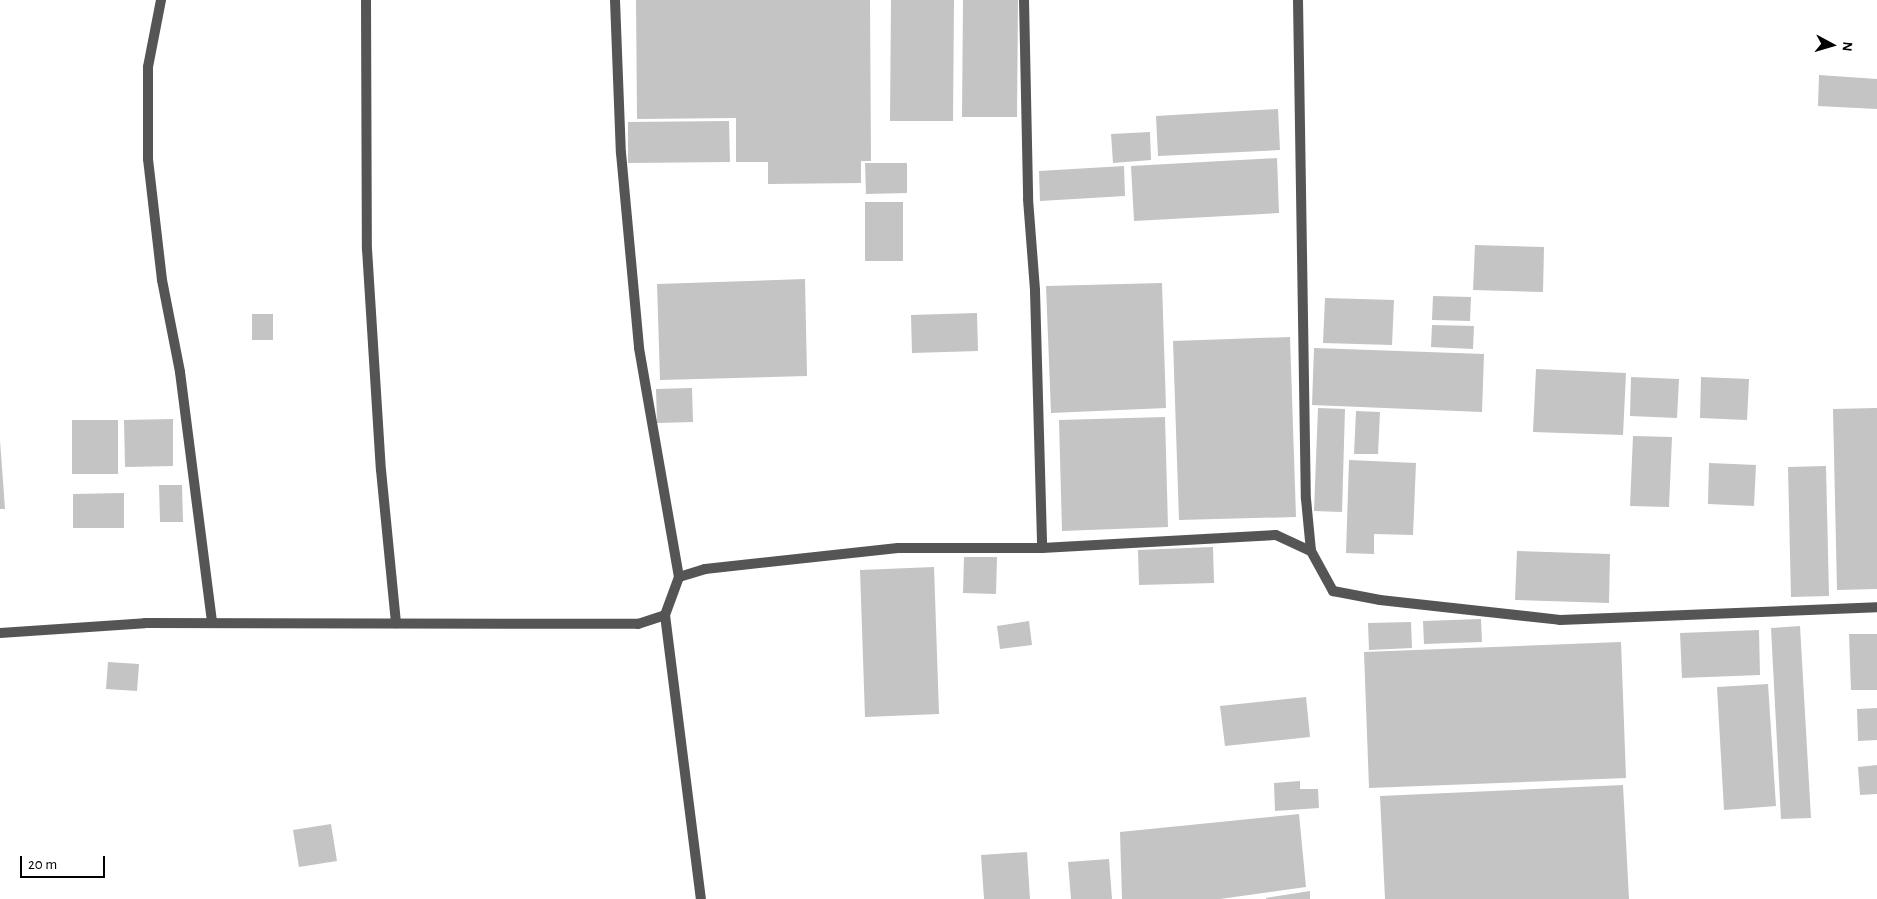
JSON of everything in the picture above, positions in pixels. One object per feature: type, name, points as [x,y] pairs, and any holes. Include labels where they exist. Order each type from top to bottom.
[{"type":"street","points":[[161,0],[148,67],[148,159],[162,280],[182,381],[212,622]]},
{"type":"street","points":[[366,0],[367,249],[381,470],[396,623]]},
{"type":"street","points":[[614,0],[621,153],[639,348],[679,577],[665,615],[701,899]]},
{"type":"street","points":[[1024,0],[1028,199],[1035,291],[1042,548]]},
{"type":"street","points":[[1298,0],[1306,499],[1311,551],[1333,591],[1380,600],[1560,620],[1877,607]]},
{"type":"street","points":[[679,577],[705,569],[898,548],[1042,548],[1276,535],[1311,551]]},
{"type":"street","points":[[0,633],[144,623],[212,622],[638,624],[665,615]]},
{"type":"building","points":[[636,0],[870,0],[871,161],[861,161],[861,183],[768,184],[768,162],[736,162],[736,118],[637,119]]},
{"type":"building","points":[[891,0],[954,0],[953,121],[890,121]]},
{"type":"building","points":[[963,0],[1018,0],[1017,117],[962,117]]},
{"type":"building","points":[[1819,75],[1877,79],[1877,109],[1818,106]]},
{"type":"building","points":[[1278,109],[1280,150],[1158,156],[1156,116]]},
{"type":"building","points":[[729,121],[730,162],[628,163],[628,122]]},
{"type":"building","points":[[1150,132],[1151,160],[1113,163],[1111,134]]},
{"type":"building","points":[[1277,158],[1279,213],[1134,221],[1131,166]]},
{"type":"building","points":[[865,163],[907,163],[907,193],[866,194]]},
{"type":"building","points":[[1124,166],[1125,196],[1040,201],[1039,171]]},
{"type":"building","points":[[865,202],[903,202],[903,261],[865,261]]},
{"type":"building","points":[[1475,245],[1544,247],[1543,292],[1473,290]]},
{"type":"building","points":[[805,279],[807,376],[660,380],[657,284]]},
{"type":"building","points":[[1162,283],[1166,408],[1051,413],[1046,286]]},
{"type":"building","points":[[1433,296],[1471,297],[1470,321],[1432,320]]},
{"type":"building","points":[[1325,298],[1394,300],[1392,345],[1323,343]]},
{"type":"building","points":[[977,313],[978,351],[912,353],[911,315]]},
{"type":"building","points":[[252,314],[273,314],[273,340],[252,340]]},
{"type":"building","points":[[1432,325],[1474,326],[1473,349],[1431,347]]},
{"type":"building","points":[[1290,337],[1296,517],[1179,520],[1173,341]]},
{"type":"building","points":[[1314,348],[1484,354],[1482,412],[1312,405]]},
{"type":"building","points":[[1536,369],[1626,373],[1623,435],[1533,432]]},
{"type":"building","points":[[1631,377],[1679,379],[1677,418],[1630,416]]},
{"type":"building","points":[[1701,377],[1749,379],[1747,420],[1700,418]]},
{"type":"building","points":[[692,388],[693,422],[657,423],[656,389]]},
{"type":"building","points":[[1318,408],[1345,409],[1342,512],[1314,511]]},
{"type":"building","points":[[1877,408],[1877,589],[1837,590],[1833,409]]},
{"type":"building","points":[[1356,411],[1380,412],[1378,454],[1354,454]]},
{"type":"building","points":[[1165,417],[1168,527],[1062,531],[1059,420]]},
{"type":"building","points":[[173,419],[173,466],[125,467],[124,420]]},
{"type":"building","points":[[72,420],[118,420],[118,474],[72,474]]},
{"type":"building","points":[[1633,436],[1672,437],[1669,507],[1630,506]]},
{"type":"building","points":[[0,440],[5,509],[0,509]]},
{"type":"building","points":[[1349,460],[1416,463],[1413,535],[1374,534],[1374,554],[1346,553]]},
{"type":"building","points":[[1709,463],[1756,465],[1754,506],[1708,504]]},
{"type":"building","points":[[1826,466],[1829,596],[1791,597],[1788,467]]},
{"type":"building","points":[[159,485],[182,485],[183,522],[160,522]]},
{"type":"building","points":[[124,493],[124,528],[73,528],[73,494]]},
{"type":"building","points":[[1213,547],[1214,583],[1139,585],[1138,550]]},
{"type":"building","points":[[1517,551],[1610,554],[1609,603],[1515,600]]},
{"type":"building","points":[[964,557],[997,557],[996,594],[963,593]]},
{"type":"building","points":[[934,567],[939,714],[865,717],[860,570]]},
{"type":"building","points":[[1481,619],[1482,642],[1424,644],[1423,621]]},
{"type":"building","points":[[1029,621],[1032,645],[1000,649],[997,626]]},
{"type":"building","points":[[1411,622],[1412,648],[1369,650],[1368,623]]},
{"type":"building","points":[[1800,626],[1811,818],[1781,819],[1771,628]]},
{"type":"building","points":[[1759,630],[1760,675],[1682,678],[1680,633]]},
{"type":"building","points":[[1849,634],[1877,634],[1877,690],[1851,690]]},
{"type":"building","points":[[1621,642],[1626,778],[1369,788],[1364,652]]},
{"type":"building","points":[[108,662],[139,664],[137,691],[106,689]]},
{"type":"building","points":[[1768,684],[1776,806],[1724,810],[1717,687]]},
{"type":"building","points":[[1306,697],[1310,737],[1225,746],[1220,706]]},
{"type":"building","points":[[1877,708],[1877,740],[1858,741],[1857,709]]},
{"type":"building","points":[[1877,765],[1877,794],[1860,795],[1858,767]]},
{"type":"building","points":[[1300,781],[1300,789],[1318,789],[1319,808],[1275,811],[1274,783]]},
{"type":"building","points":[[1623,785],[1629,899],[1385,899],[1380,796]]},
{"type":"building","points":[[1299,814],[1306,887],[1220,899],[1122,899],[1120,832]]},
{"type":"building","points":[[331,824],[337,861],[299,867],[293,830]]},
{"type":"building","points":[[1027,852],[1030,899],[984,899],[981,855]]},
{"type":"building","points":[[1109,859],[1112,899],[1071,899],[1068,862]]},
{"type":"building","points":[[1310,891],[1310,899],[1266,899],[1266,898]]}]
